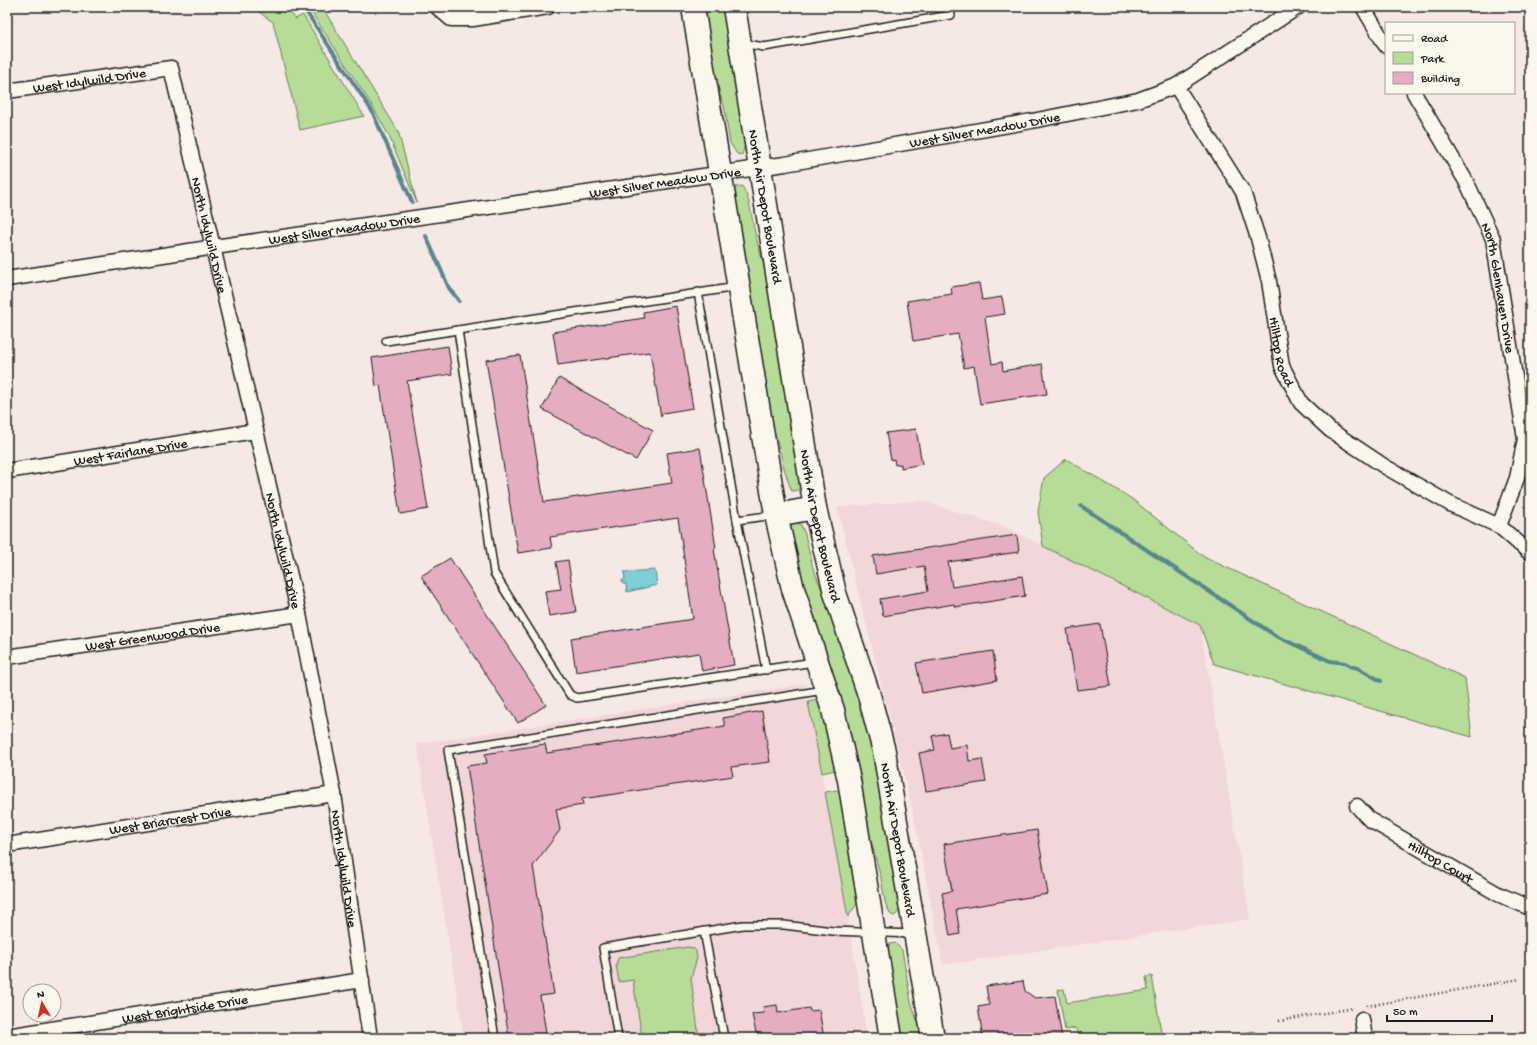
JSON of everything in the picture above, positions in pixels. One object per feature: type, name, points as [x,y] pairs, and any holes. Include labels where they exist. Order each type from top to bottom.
[{"type":"main road","points":[[693,7],[776,515],[793,589],[816,662],[827,689],[849,780],[891,1038]]},
{"type":"main road","name":"North Air Depot Boulevard","points":[[734,7],[815,508],[835,593],[869,695],[884,751],[932,1038]]},
{"type":"main road","points":[[776,515],[815,508]]},
{"type":"street","points":[[437,7],[451,19],[473,19],[548,7]]},
{"type":"street","name":"West Silver Meadow Drive","points":[[7,279],[760,166],[785,164],[1032,122],[1138,100],[1176,86],[1298,7]]},
{"type":"street","points":[[1363,7],[1385,44]]},
{"type":"street","name":"West Idylwild Drive","points":[[7,91],[172,68]]},
{"type":"street","name":"North Idylwild Drive","points":[[172,68],[255,431],[299,614],[334,794],[370,1038]]},
{"type":"street","name":"Hilltop Road","points":[[1176,86],[1243,192],[1258,238],[1269,281],[1282,366],[1301,403],[1330,430],[1384,466],[1450,504],[1498,526]]},
{"type":"street","name":"North Glenhaven Drive","points":[[1415,94],[1464,176],[1493,239],[1525,439],[1517,478],[1498,526]]},
{"type":"street","name":"West Fairlane Drive","points":[[7,471],[255,431]]},
{"type":"street","points":[[1498,526],[1530,553]]},
{"type":"street","name":"West Greenwood Drive","points":[[7,657],[299,614]]},
{"type":"street","name":"West Briarcrest Drive","points":[[7,845],[334,794]]},
{"type":"street","name":"Hilltop Court","points":[[1357,806],[1370,820],[1498,894],[1530,908]]},
{"type":"street","name":"West Brightside Drive","points":[[7,1036],[362,980]]},
{"type":"street","points":[[1361,1011],[1365,1038]]},
{"type":"lane","points":[[740,42],[764,47],[951,15],[949,7]]},
{"type":"lane","points":[[386,341],[698,292],[739,287]]},
{"type":"lane","points":[[698,292],[737,520],[766,670]]},
{"type":"lane","points":[[458,330],[494,573],[570,695],[577,698],[816,662]]},
{"type":"lane","points":[[737,520],[776,515]]},
{"type":"lane","points":[[495,1038],[448,750],[827,689]]},
{"type":"lane","points":[[618,1038],[603,948],[743,925],[784,925],[833,931],[915,934]]},
{"type":"lane","points":[[704,931],[724,1038]]},
{"type":"path","points":[[1279,1021],[1361,1011],[1520,979]]},
{"type":"shaded area","points":[[921,501],[1003,526],[1200,625],[1250,919],[943,965],[911,802],[837,507]]},
{"type":"shaded area","points":[[805,684],[848,917],[867,1038],[464,1038],[417,744]]},
{"type":"green space","points":[[252,7],[288,7],[295,19],[303,15],[364,116],[300,130],[273,22]]},
{"type":"green space","points":[[315,7],[322,7],[398,131],[417,203],[389,136],[373,107],[310,10]]},
{"type":"green space","points":[[701,7],[723,7],[731,45],[746,141],[742,155],[737,154],[730,143],[724,106],[713,75]]},
{"type":"green space","points":[[742,186],[749,203],[757,240],[770,287],[802,479],[800,488],[795,491],[792,491],[770,417],[732,203],[735,187]]},
{"type":"green space","points":[[1066,459],[1132,499],[1204,557],[1465,678],[1472,737],[1214,664],[1200,625],[1043,546],[1038,512],[1044,478]]},
{"type":"green space","points":[[797,522],[801,525],[805,534],[813,568],[829,607],[871,732],[901,901],[898,913],[894,916],[890,914],[885,902],[881,878],[809,612],[789,529],[792,523]]},
{"type":"green space","points":[[822,699],[837,762],[835,770],[822,773],[808,702]]},
{"type":"green space","points":[[838,790],[842,794],[860,899],[848,917],[825,792]]},
{"type":"green space","points":[[895,943],[902,950],[911,1002],[923,1038],[900,1038],[887,951],[890,944]]},
{"type":"green space","points":[[688,947],[693,948],[696,951],[697,958],[691,978],[699,1038],[642,1038],[633,980],[619,982],[616,965],[618,958]]},
{"type":"green space","points":[[1152,976],[1162,1038],[1078,1038],[1076,1028],[1065,1030],[1058,990],[1064,989],[1067,1003],[1148,990],[1146,977]]},
{"type":"green space","points":[[1254,1031],[1255,1038],[1230,1038],[1230,1035]]},
{"type":"water","points":[[655,570],[657,585],[627,592],[626,584],[623,584],[622,580],[625,580],[624,572]]},
{"type":"building","points":[[979,283],[982,300],[1002,297],[1005,314],[985,317],[992,364],[1002,362],[1003,371],[1042,364],[1047,394],[980,404],[974,366],[964,368],[958,334],[913,341],[907,301],[952,294],[951,287]]},
{"type":"building","points":[[676,306],[693,408],[663,413],[661,417],[650,352],[558,365],[553,332],[644,318],[643,312]]},
{"type":"building","points":[[448,346],[452,374],[407,381],[428,509],[400,514],[380,385],[376,386],[372,358]]},
{"type":"building","points":[[520,355],[544,502],[672,483],[667,453],[700,448],[716,548],[714,549],[734,665],[702,671],[699,653],[576,672],[571,638],[693,619],[678,518],[550,537],[552,548],[518,553],[486,360]]},
{"type":"building","points":[[559,378],[653,430],[636,460],[542,409]]},
{"type":"building","points":[[916,429],[922,464],[901,468],[901,464],[895,465],[894,459],[891,460],[886,433]]},
{"type":"building","points":[[1017,535],[1019,552],[948,562],[952,587],[1022,576],[1025,596],[955,607],[954,604],[883,616],[880,599],[928,591],[924,566],[876,574],[873,556]]},
{"type":"building","points":[[450,558],[546,705],[518,723],[421,576]]},
{"type":"building","points":[[568,560],[576,612],[549,616],[545,591],[561,589],[556,562]]},
{"type":"building","points":[[1100,624],[1111,686],[1077,690],[1067,629]]},
{"type":"building","points":[[993,651],[997,680],[922,693],[916,663]]},
{"type":"building","points":[[762,711],[770,762],[731,767],[733,776],[582,799],[583,805],[556,809],[560,830],[533,866],[554,994],[540,996],[547,1038],[509,1038],[467,766],[487,763],[485,754],[545,744],[547,753],[725,726],[723,718]]},
{"type":"building","points":[[947,733],[950,748],[967,745],[969,761],[982,759],[986,782],[926,791],[919,753],[935,750],[932,736]]},
{"type":"building","points":[[1037,830],[1048,894],[956,909],[960,934],[950,936],[942,893],[952,891],[944,844]]},
{"type":"building","points":[[1023,981],[1025,991],[1035,998],[1055,996],[1062,1038],[983,1038],[978,1007],[989,1005],[986,986]]},
{"type":"building","points":[[777,1005],[778,1013],[809,1008],[810,1011],[819,1010],[824,1038],[760,1038],[759,1033],[756,1033],[752,1014],[764,1013],[763,1007]]},
{"type":"waterway","points":[[303,7],[372,111],[412,202]]},
{"type":"waterway","points":[[426,236],[449,288],[459,301]]},
{"type":"waterway","points":[[1081,506],[1276,636],[1330,661],[1345,663],[1358,668],[1381,681]]}]
